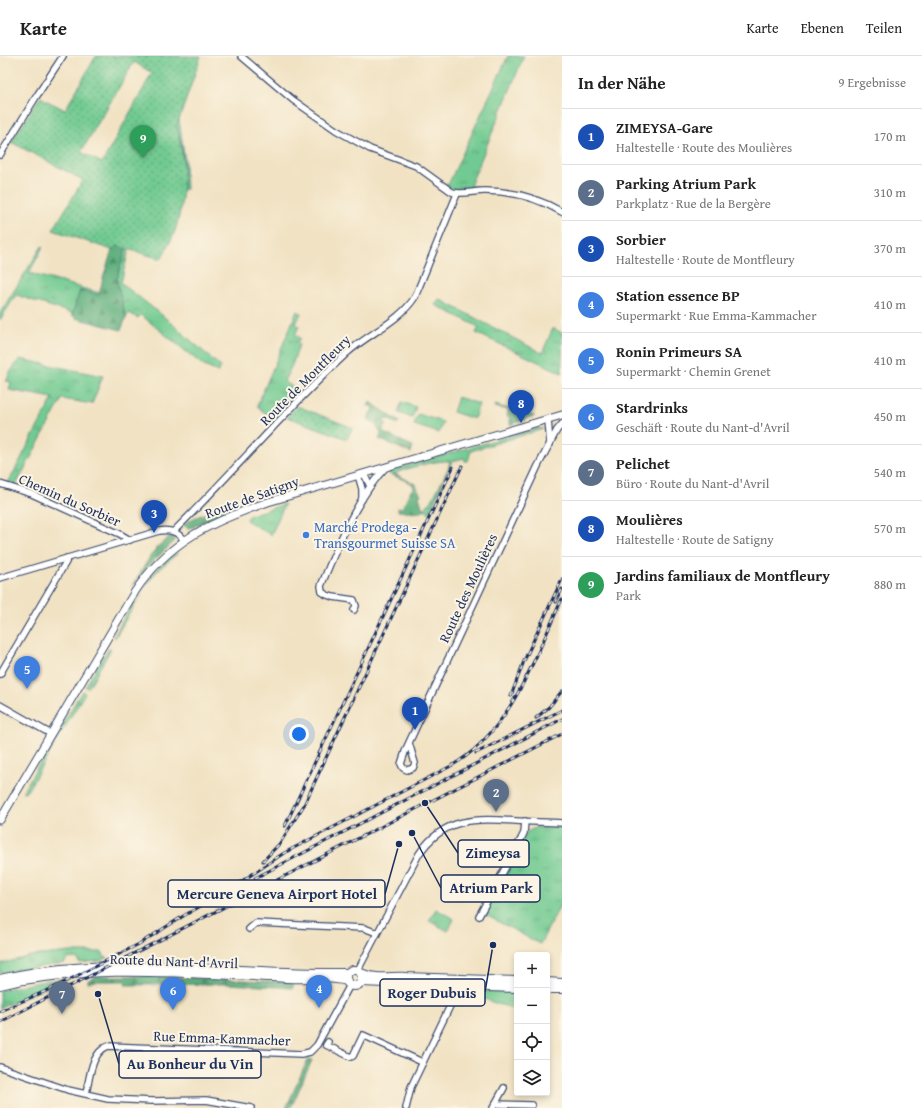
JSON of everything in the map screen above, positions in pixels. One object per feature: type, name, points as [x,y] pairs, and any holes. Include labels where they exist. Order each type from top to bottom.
[{"type":"main road","name":"Route du Nant-d'Avril","points":[[0,979],[53,970],[103,966],[135,966],[348,980]]},
{"type":"main road","points":[[514,981],[399,976],[372,977],[351,970],[348,980],[357,986],[362,982],[514,988]]},
{"type":"main road","name":"Route du Nant-d'Avril","points":[[0,985],[48,976],[104,972],[298,978],[329,977],[348,980]]},
{"type":"main road","points":[[360,972],[362,982]]},
{"type":"main road","points":[[550,982],[562,983]]},
{"type":"main road","points":[[550,989],[562,990]]},
{"type":"street","points":[[0,155],[63,56]]},
{"type":"street","points":[[241,56],[293,100],[336,130],[370,149],[416,166],[452,192],[457,194],[480,191],[514,193],[543,202],[562,212]]},
{"type":"street","name":"Route de Montfleury","points":[[174,532],[346,353],[363,339],[397,316],[408,306],[414,297],[457,194]]},
{"type":"street","name":"Route de Satigny","points":[[0,820],[138,586],[157,563],[184,540],[212,524],[244,510],[562,415]]},
{"type":"street","points":[[550,419],[557,430],[562,424]]},
{"type":"street","points":[[550,419],[550,444]]},
{"type":"street","name":"Route des Moulières","points":[[409,743],[557,430]]},
{"type":"street","points":[[354,610],[356,606],[354,600],[327,595],[322,592],[321,588],[345,533],[362,500],[370,486],[386,467]]},
{"type":"street","points":[[361,474],[369,481],[370,486]]},
{"type":"street","points":[[361,474],[362,500]]},
{"type":"street","name":"Chemin du Sorbier","points":[[0,484],[32,494],[130,540]]},
{"type":"street","points":[[0,578],[159,531],[169,530],[179,534],[184,540]]},
{"type":"street","points":[[0,674],[67,558]]},
{"type":"street","points":[[0,705],[51,734]]},
{"type":"street","points":[[360,972],[377,933],[419,854],[437,833],[456,823],[472,820],[491,819],[562,823]]},
{"type":"street","points":[[479,916],[524,833],[525,821]]},
{"type":"street","points":[[249,929],[256,923],[364,928],[377,933]]},
{"type":"street","name":"Rue Emma-Kammacher","points":[[86,1093],[96,1055],[108,1046],[301,1054],[310,1052],[318,1045],[348,980]]},
{"type":"street","points":[[406,1108],[411,1087],[450,1006]]},
{"type":"street","points":[[328,1042],[326,1045],[351,1057],[353,1056],[363,1035],[422,1062]]},
{"type":"street","points":[[0,1068],[78,1093],[86,1093],[101,1098],[174,1101],[206,1100],[251,1108]]},
{"type":"street","points":[[494,1106],[504,1088]]},
{"type":"street","points":[[494,1106],[532,1104]]},
{"type":"green space","points":[[96,56],[201,56],[176,125],[182,152],[183,193],[174,234],[161,259],[117,246],[112,250],[53,230],[83,180],[11,142],[40,97],[65,110]],"holes":[[[134,62],[152,73],[102,163],[81,152]]]},
{"type":"green space","points":[[508,56],[524,56],[470,186],[477,187],[459,187],[456,190],[453,189],[445,184],[448,185]]},
{"type":"green space","points":[[179,120],[185,160],[186,189],[183,189],[183,156],[176,125]]},
{"type":"green space","points":[[42,246],[43,247],[29,273],[100,293],[99,296],[80,291],[72,315],[71,313],[16,295],[0,320],[0,313]]},
{"type":"green space","points":[[117,246],[126,248],[117,282],[126,318],[121,330],[75,318],[72,315],[80,290],[99,295],[112,250]]},
{"type":"green space","points":[[126,249],[129,249],[121,283],[162,315],[221,367],[218,372],[204,366],[141,315],[138,318],[129,313],[126,318],[117,282]]},
{"type":"green space","points":[[439,299],[542,353],[553,328],[562,333],[562,373],[476,333],[479,327],[435,305]]},
{"type":"green space","points":[[297,311],[301,313],[296,324],[299,326],[295,335],[300,338],[297,343],[299,345],[293,363],[284,381],[303,394],[275,422],[257,406]]},
{"type":"green space","points":[[20,359],[103,376],[92,404],[62,399],[16,485],[8,483],[53,398],[9,390],[11,382],[6,381],[10,372]]},
{"type":"green space","points":[[458,397],[479,404],[474,419],[453,412]]},
{"type":"green space","points":[[370,402],[400,422],[398,424],[388,419],[384,420],[387,425],[383,429],[384,433],[413,446],[411,453],[379,439],[381,434],[375,424],[368,419],[370,413],[374,411],[372,406],[368,406]]},
{"type":"green space","points":[[402,402],[416,407],[412,418],[398,412]]},
{"type":"green space","points":[[495,405],[535,416],[510,425],[510,418],[507,416],[508,410],[494,407]]},
{"type":"green space","points":[[297,406],[353,428],[347,439],[287,417]]},
{"type":"green space","points":[[418,414],[443,422],[439,433],[414,425]]},
{"type":"green space","points":[[539,428],[543,429],[471,451],[468,461],[465,461],[464,458],[452,461],[429,514],[425,510],[428,504],[430,504],[448,469],[450,461],[421,465],[397,472],[392,475],[388,473],[392,470],[411,464]]},
{"type":"green space","points":[[394,473],[415,484],[421,495],[419,496],[422,507],[426,509],[417,513],[398,511],[398,508],[402,508],[409,493],[414,487],[411,483],[392,475]]},
{"type":"green space","points":[[247,500],[247,502],[193,527],[188,528],[183,525],[196,517]]},
{"type":"green space","points":[[285,504],[271,535],[246,520],[250,515]]},
{"type":"green space","points":[[170,536],[174,537],[175,541],[152,562],[132,587],[151,555],[156,550],[155,549]]},
{"type":"green space","points":[[178,553],[158,570],[139,594],[142,596],[139,597],[115,638],[114,636],[126,615],[142,589],[150,577],[169,558]]},
{"type":"green space","points":[[109,649],[111,649],[88,688],[85,687],[102,658]]},
{"type":"green space","points":[[82,691],[85,693],[27,791],[23,791]]},
{"type":"green space","points":[[536,827],[562,828],[562,902],[540,944],[484,914],[527,832]]},
{"type":"green space","points":[[436,909],[454,919],[448,931],[429,921]]},
{"type":"green space","points":[[70,952],[101,952],[104,954],[103,956],[107,958],[100,961],[79,963],[77,958],[66,959],[65,963],[0,973],[0,964],[31,956]]},
{"type":"green space","points":[[97,976],[145,976],[293,982],[293,988],[228,984],[126,985],[125,981],[94,981],[88,983],[88,980]]},
{"type":"green space","points":[[65,979],[0,1008],[0,990],[50,980]]},
{"type":"green space","points":[[457,990],[514,992],[514,1008],[497,1004],[465,991]]},
{"type":"green space","points":[[308,1059],[312,1060],[291,1108],[286,1108]]},
{"type":"railway","points":[[263,861],[280,843],[304,805],[462,466]]},
{"type":"railway","points":[[285,826],[453,467]]},
{"type":"railway","points":[[511,696],[524,661],[562,579]]},
{"type":"railway","points":[[556,602],[562,589]]},
{"type":"railway","points":[[0,1011],[55,987],[139,944],[185,915],[224,893],[284,853],[451,766],[472,752],[505,714],[518,692],[531,669],[562,599]]},
{"type":"railway","points":[[536,718],[549,707],[562,691]]},
{"type":"railway","points":[[476,753],[562,710]]},
{"type":"railway","points":[[255,878],[562,719]]},
{"type":"railway","points":[[0,1022],[562,734]]},
{"type":"place","name":"Jardins familiaux de Montfleury","points":[[143,158]]},
{"type":"place","name":"Moulières","points":[[521,423]]},
{"type":"place","name":"Sorbier","points":[[154,533]]},
{"type":"place","name":"Marché Prodega - Transgourmet Suisse SA","points":[[306,535]]},
{"type":"place","name":"Ronin Primeurs SA","points":[[27,689]]},
{"type":"place","name":"ZIMEYSA-Gare","points":[[415,730]]},
{"type":"place","name":"Zimeysa","points":[[425,803]]},
{"type":"place","name":"Parking Atrium Park","points":[[496,812]]},
{"type":"place","name":"Atrium Park","points":[[412,833]]},
{"type":"place","name":"Mercure Geneva Airport Hotel","points":[[399,844]]},
{"type":"place","name":"Roger Dubuis","points":[[493,945]]},
{"type":"place","name":"Au Bonheur du Vin","points":[[98,994]]},
{"type":"place","name":"Station essence BP","points":[[319,1008]]},
{"type":"place","name":"Stardrinks","points":[[173,1010]]},
{"type":"place","name":"Pelichet","points":[[62,1014]]}]
